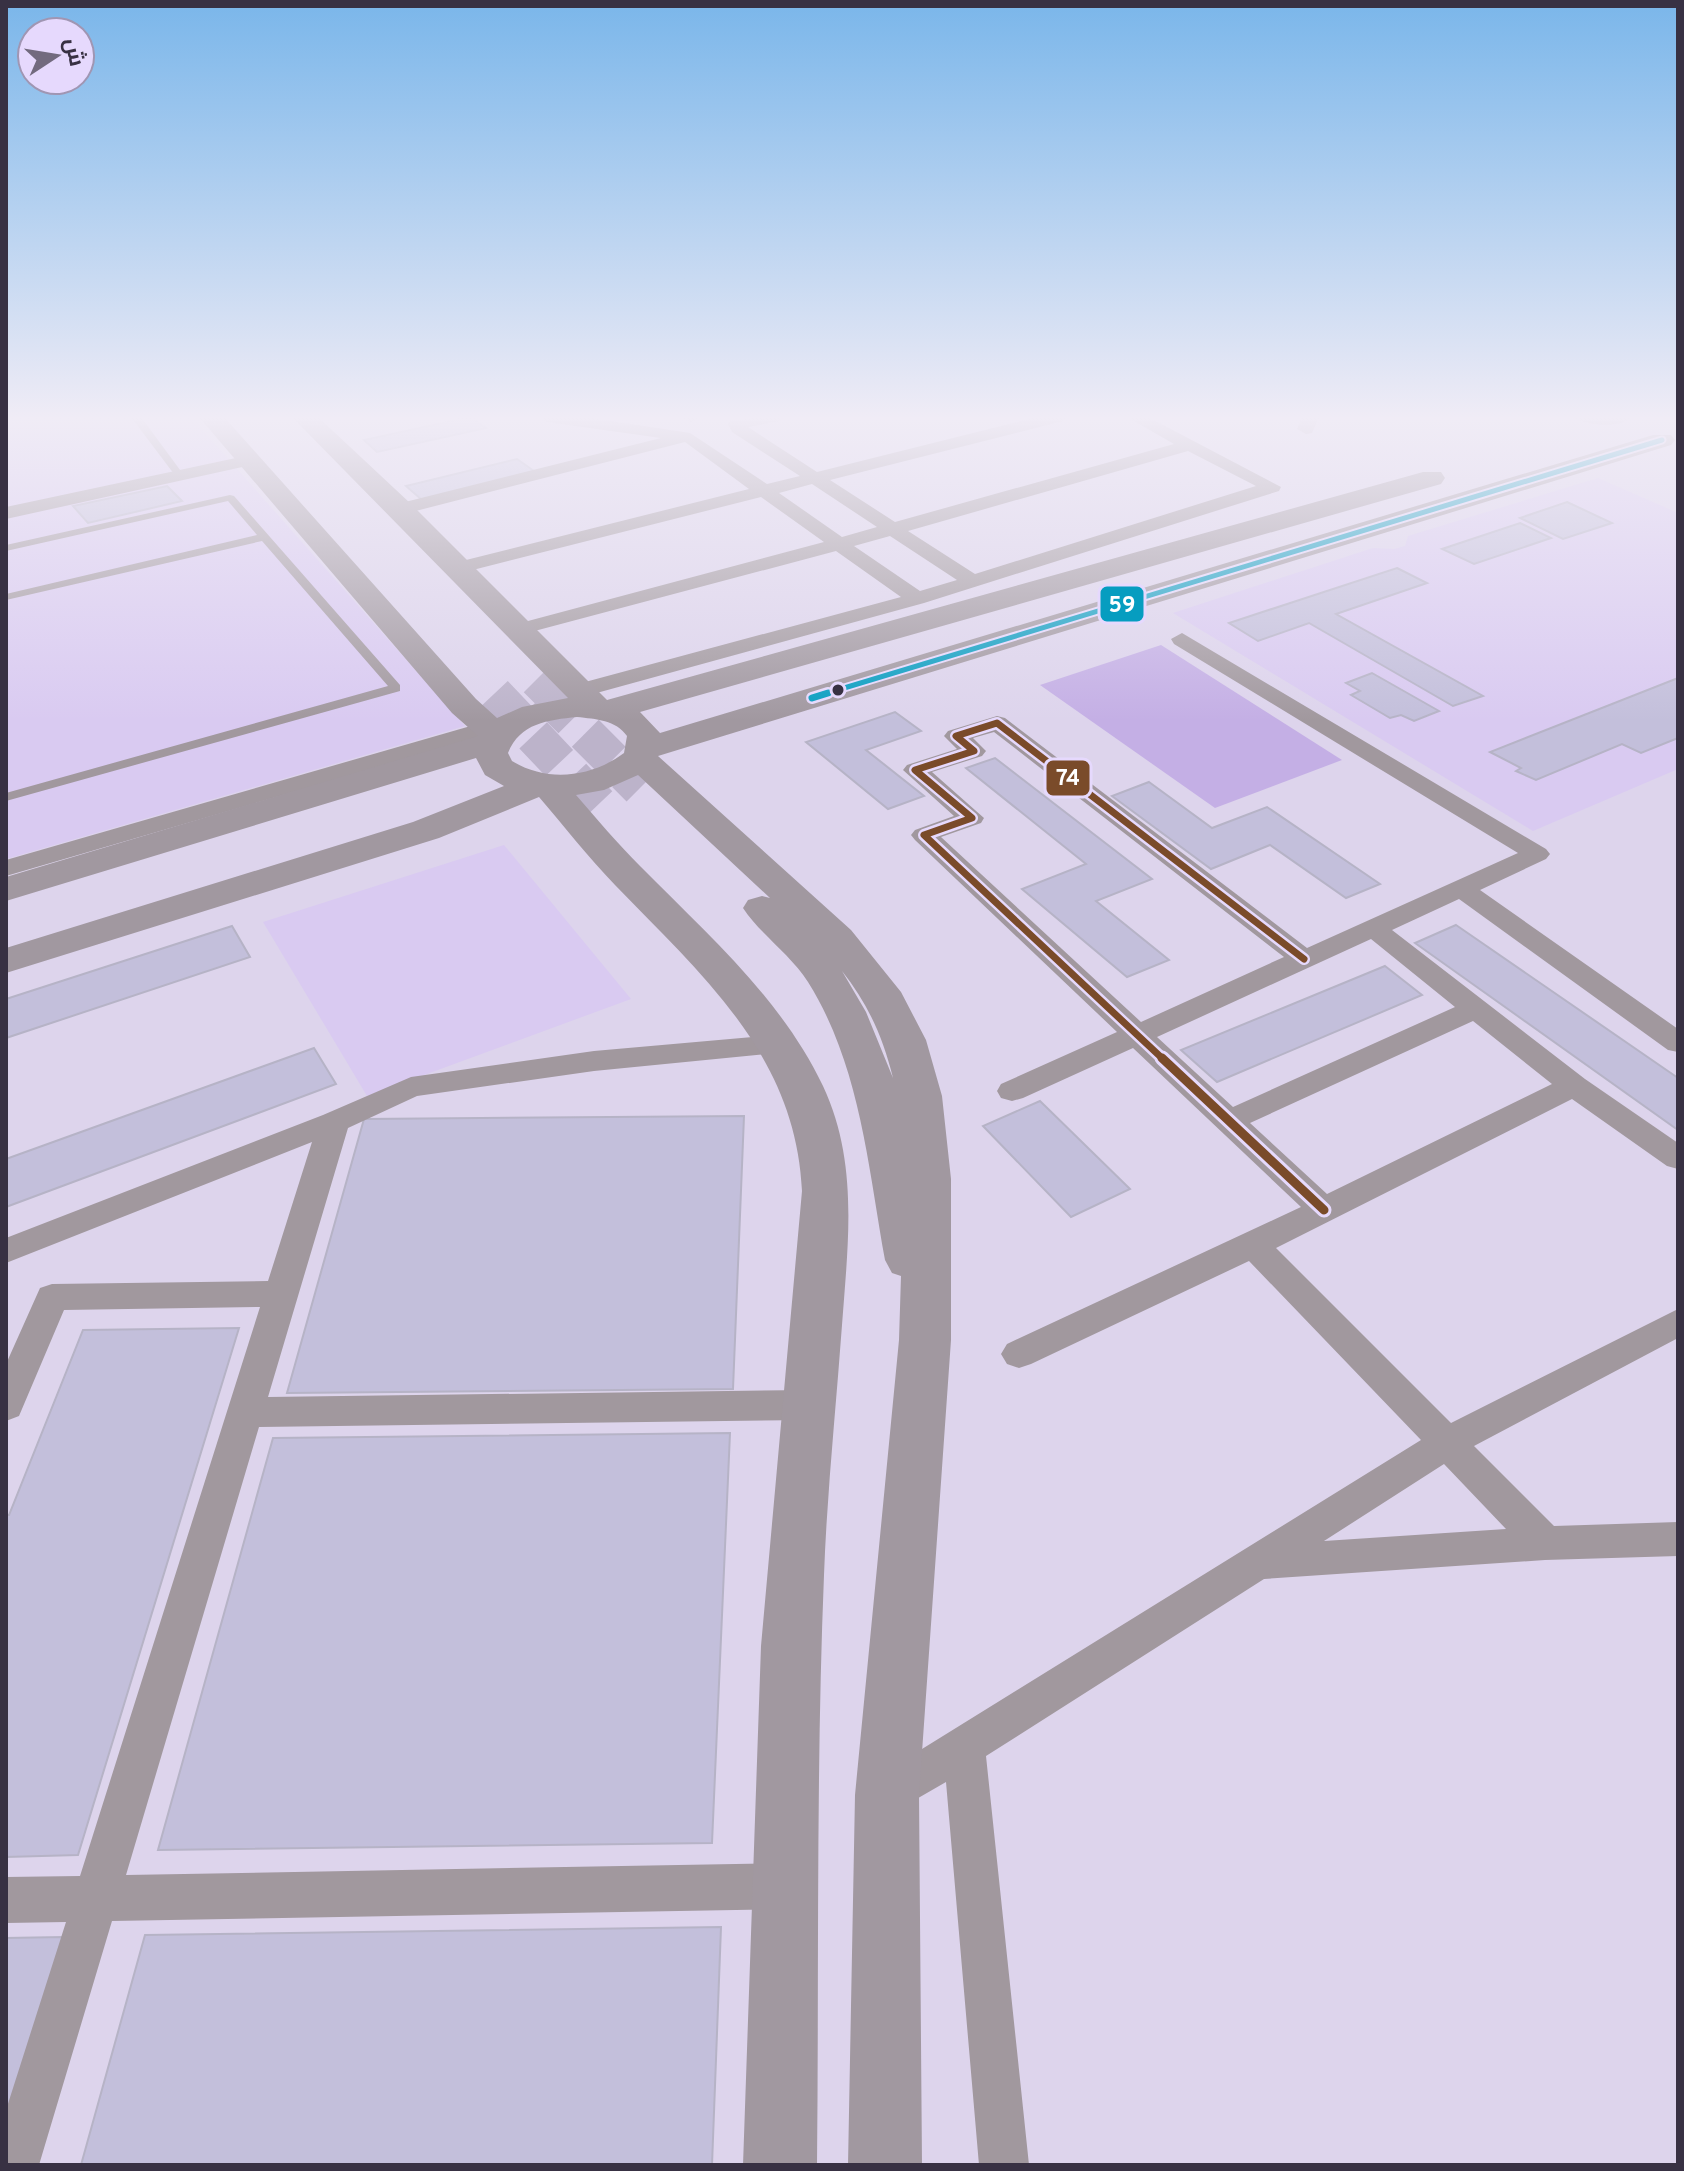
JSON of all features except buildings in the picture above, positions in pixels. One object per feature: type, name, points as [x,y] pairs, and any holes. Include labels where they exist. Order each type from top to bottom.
[{"type":"main road","points":[[301,518],[464,706],[495,733]]},
{"type":"main road","points":[[327,518],[442,639]]},
{"type":"main road","points":[[370,518],[534,682]]},
{"type":"main road","points":[[409,518],[595,703],[633,722],[643,733],[641,765]]},
{"type":"main road","points":[[6,889],[495,733],[545,711],[595,703],[1282,518]]},
{"type":"main road","points":[[495,733],[491,753],[495,764],[507,775],[543,786],[571,787],[603,780],[628,768],[1373,518]]},
{"type":"main road","points":[[641,765],[750,856],[837,939],[880,992],[905,1040],[925,1125],[928,1179],[925,1340],[887,1795],[885,2165]]},
{"type":"main road","points":[[6,961],[426,830],[543,786]]},
{"type":"main road","points":[[543,786],[733,983],[791,1066],[815,1122],[828,1193]]},
{"type":"main road","points":[[599,805],[727,940],[764,984],[786,1016],[829,1105],[837,1144],[828,1193],[795,1572],[785,1778],[787,1886],[780,2165]]},
{"type":"street","points":[[457,568],[658,518]]},
{"type":"street","points":[[802,518],[917,599]]},
{"type":"street","points":[[876,518],[972,581]]},
{"type":"street","points":[[520,629],[930,518]]},
{"type":"street","points":[[595,703],[1172,518]]},
{"type":"street","points":[[1012,1091],[1537,854],[1182,639]]},
{"type":"street","points":[[1304,959],[997,723],[956,736],[974,751],[915,770],[972,818],[924,835],[1324,1210]]},
{"type":"street","points":[[6,868],[495,733]]},
{"type":"street","points":[[1460,888],[1678,1043]]},
{"type":"street","points":[[1373,928],[1574,1086],[1678,1158]]},
{"type":"street","points":[[1228,1121],[1475,1009]]},
{"type":"street","points":[[6,1251],[334,1122],[411,1087],[594,1061],[776,1045]]},
{"type":"street","points":[[1019,1354],[1253,1245],[1574,1086]]},
{"type":"street","points":[[14,2165],[334,1122]]},
{"type":"street","points":[[1253,1245],[1545,1543]]},
{"type":"street","points":[[6,1406],[52,1297],[281,1294]]},
{"type":"street","points":[[887,1795],[1448,1442],[1678,1322]]},
{"type":"street","points":[[245,1412],[810,1405]]},
{"type":"street","points":[[1258,1563],[1545,1543],[1678,1539]]},
{"type":"street","points":[[964,1746],[1004,2165]]},
{"type":"street","points":[[6,1900],[787,1886]]},
{"type":"lane","points":[[6,548],[139,518]]},
{"type":"lane","points":[[6,797],[396,688],[248,518]]},
{"type":"lane","points":[[8,593],[264,537]]},
{"type":"shaded area","points":[[6,518],[281,518],[465,726],[6,859]]},
{"type":"shaded area","points":[[1466,518],[1678,518],[1678,769],[1533,831],[1173,613],[1373,548],[1405,546],[1408,536]]},
{"type":"shaded area","points":[[1161,645],[1342,760],[1215,808],[1040,685]]},
{"type":"shaded area","points":[[504,845],[631,999],[367,1096],[263,922]]},
{"type":"tunnel","points":[[534,682],[640,788]]},
{"type":"tunnel","points":[[494,694],[599,805]]},
{"type":"transit line","name":"59","points":[[812,698],[1404,518]]},
{"type":"transit line","name":"74","points":[[1304,959],[997,723],[956,736],[974,751],[915,770],[972,818],[924,835],[1324,1210]]}]
